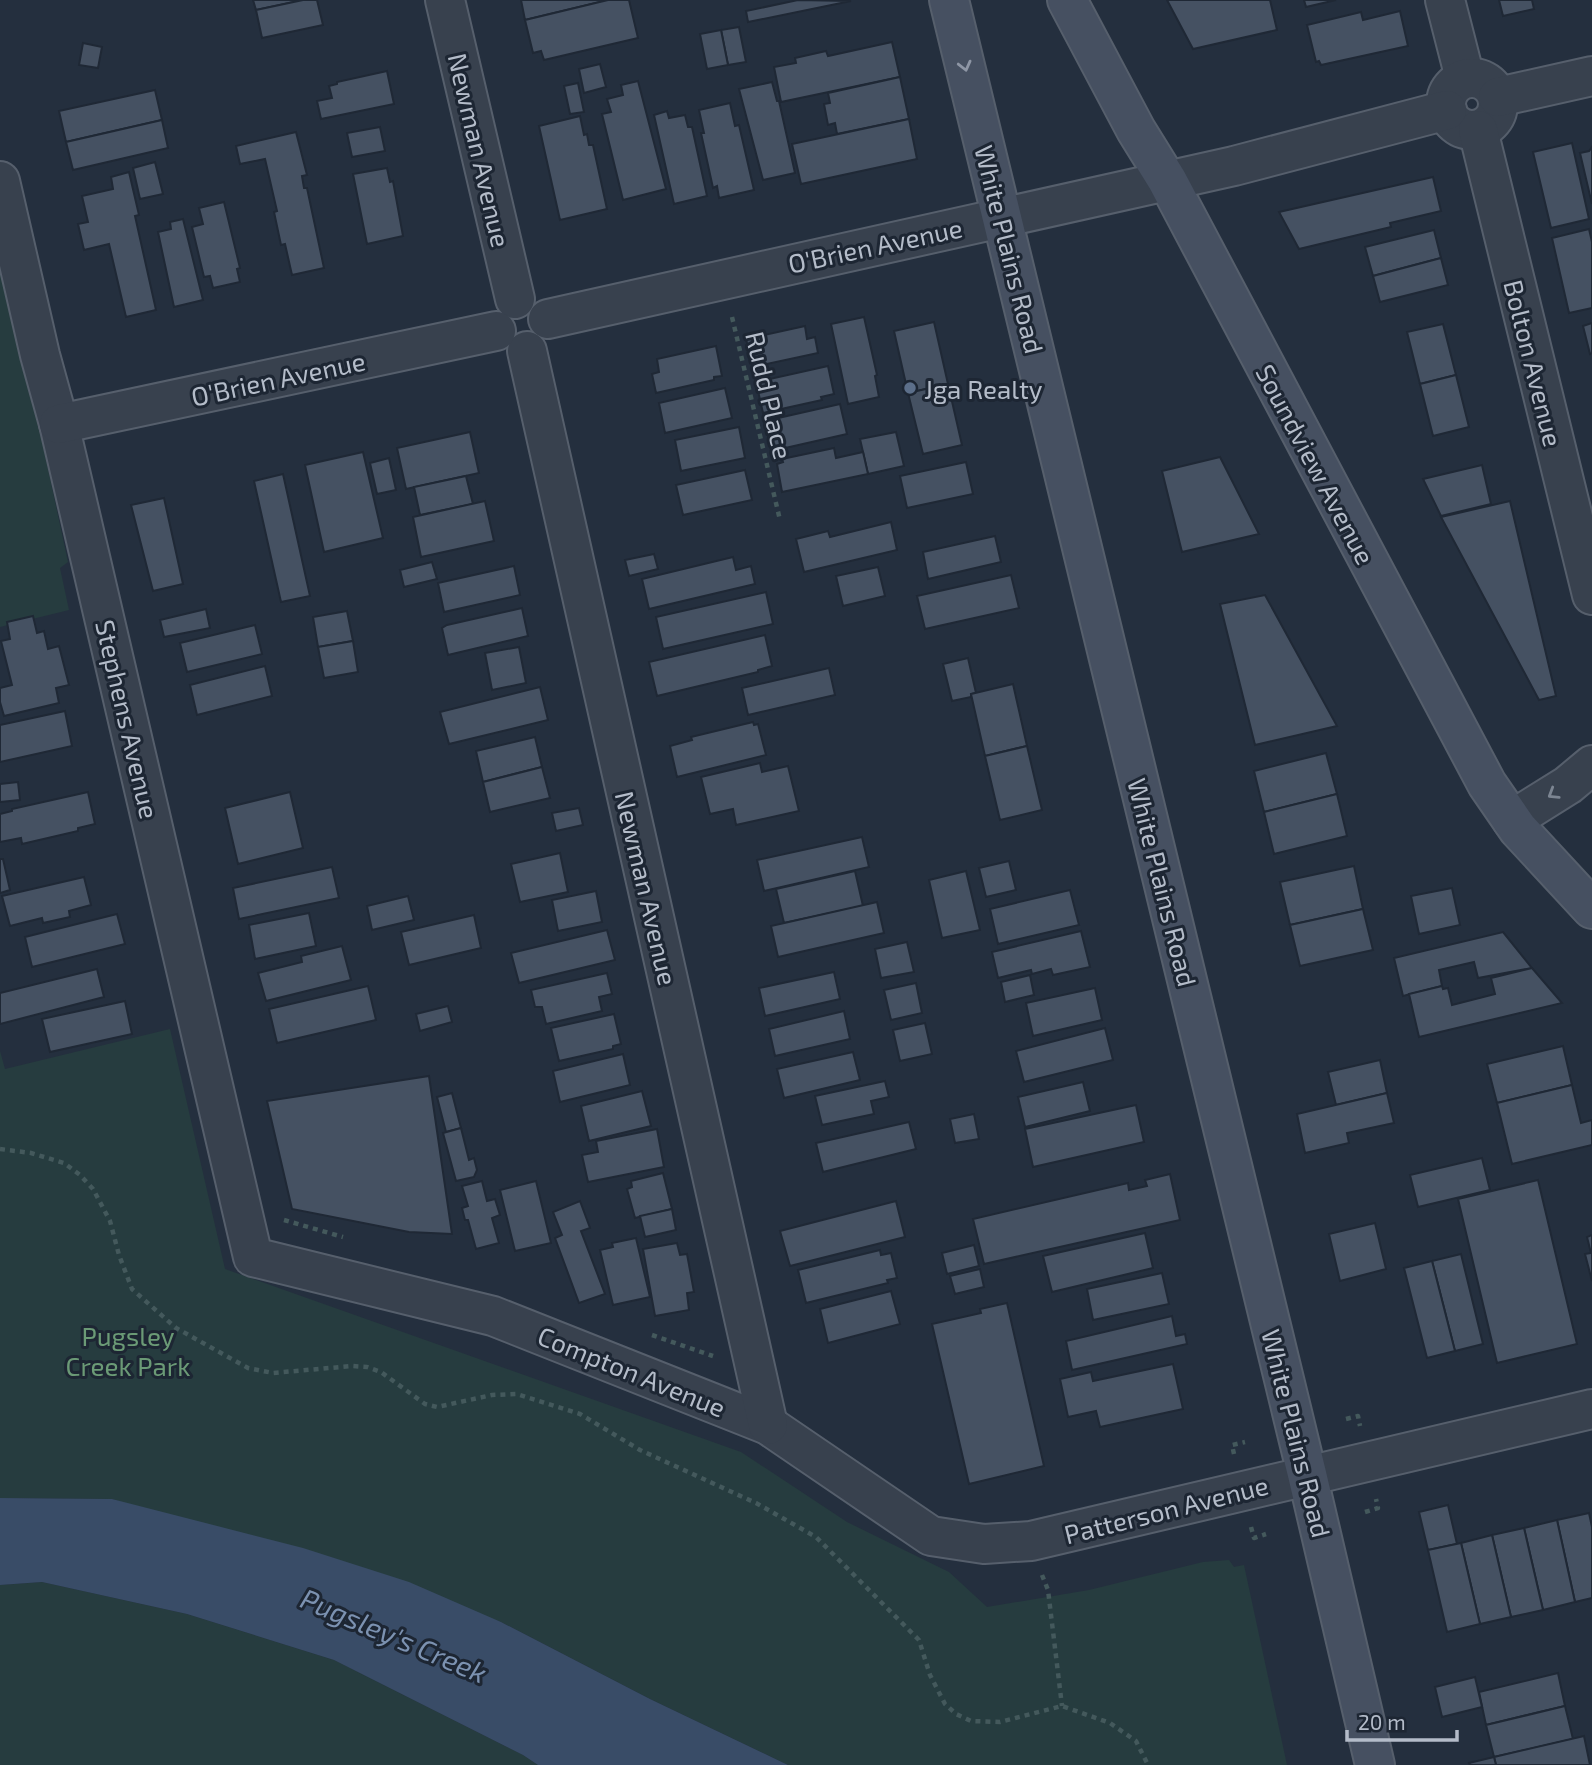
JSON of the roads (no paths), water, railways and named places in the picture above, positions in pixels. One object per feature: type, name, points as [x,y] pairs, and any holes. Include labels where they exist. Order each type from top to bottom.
[{"type":"main road","name":"White Plains Road","points":[[949,0],[1307,1474],[1375,1765]]},
{"type":"main road","name":"Soundview Avenue","points":[[1067,0],[1136,130],[1167,180],[1487,785],[1512,820],[1592,909]]},
{"type":"street","name":"Newman Avenue","points":[[445,0],[513,327],[768,1425]]},
{"type":"street","name":"Bolton Avenue","points":[[1445,0],[1463,106],[1592,595]]},
{"type":"street","points":[[1463,106],[1492,122],[1498,107],[1498,97],[1592,76]]},
{"type":"street","name":"O'Brien Avenue","points":[[59,424],[513,327],[531,300],[548,319],[1234,166],[1463,106]]},
{"type":"street","name":"Stephens Avenue","points":[[0,181],[253,1257]]},
{"type":"street","points":[[1512,820],[1568,785],[1592,765]]},
{"type":"street","name":"Compton Avenue","points":[[253,1257],[493,1316],[768,1425],[931,1536],[984,1544]]},
{"type":"street","name":"Patterson Avenue","points":[[984,1544],[1031,1541],[1592,1409]]},
{"type":"water","name":"Pugsley's Creek","points":[[0,1498],[112,1499],[303,1548],[409,1582],[501,1622],[650,1699],[788,1765],[538,1765],[334,1660],[187,1614],[42,1582],[0,1585]]},
{"type":"place","name":"Jga Realty","points":[[910,388]]},
{"type":"park label","name":"Pugsley Creek Park","points":[[128,1350]]}]
